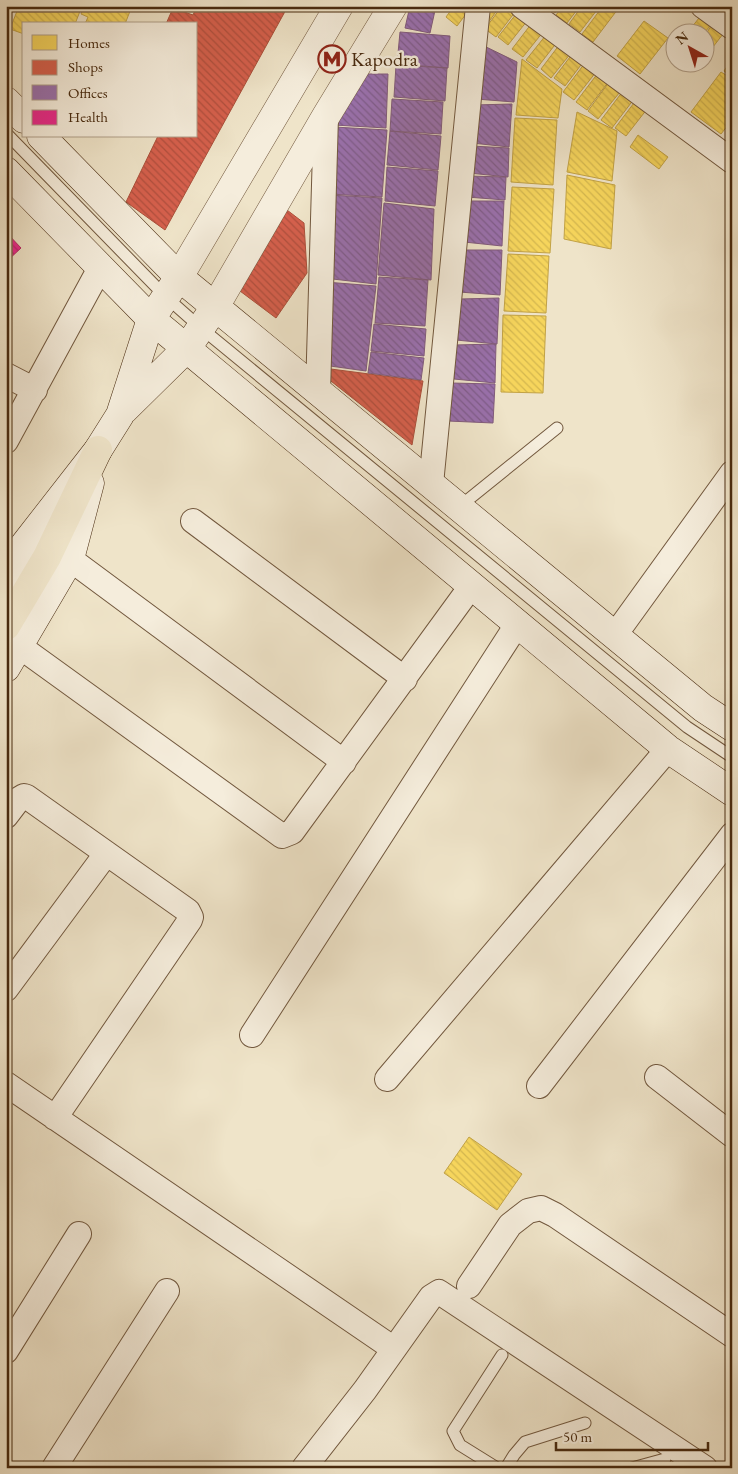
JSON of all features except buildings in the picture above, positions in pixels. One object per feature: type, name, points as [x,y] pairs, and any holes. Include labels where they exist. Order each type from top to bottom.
[{"type":"main road","points":[[6,577],[24,545],[98,450],[120,415],[166,298],[339,6]]},
{"type":"main road","points":[[120,415],[201,328],[392,6]]},
{"type":"main road","points":[[6,101],[22,117]]},
{"type":"main road","points":[[43,138],[166,298],[201,328],[472,585],[668,749],[732,792]]},
{"type":"main road","points":[[6,171],[100,268],[166,298],[201,328],[318,392],[703,708],[732,727]]},
{"type":"main road","points":[[11,646],[70,559],[98,450]]},
{"type":"main road","points":[[11,646],[47,557],[98,450]]},
{"type":"street","points":[[431,484],[478,6]]},
{"type":"street","points":[[522,6],[732,161]]},
{"type":"street","points":[[703,6],[732,27]]},
{"type":"street","points":[[318,392],[326,116]]},
{"type":"street","points":[[6,441],[100,268]]},
{"type":"street","points":[[6,375],[35,390]]},
{"type":"street","points":[[615,635],[732,473]]},
{"type":"street","points":[[193,521],[405,680]]},
{"type":"street","points":[[70,559],[344,762]]},
{"type":"street","points":[[11,646],[282,836],[292,832],[405,680],[472,585]]},
{"type":"street","points":[[252,1035],[518,623]]},
{"type":"street","points":[[387,1079],[668,749]]},
{"type":"street","points":[[6,816],[19,799],[24,796],[27,797],[188,911],[191,916],[56,1118]]},
{"type":"street","points":[[539,1086],[732,835]]},
{"type":"street","points":[[6,988],[106,854]]},
{"type":"street","points":[[657,1077],[732,1135]]},
{"type":"street","points":[[6,1084],[394,1349]]},
{"type":"street","points":[[469,1286],[510,1224],[528,1211],[541,1208],[555,1215],[732,1335]]},
{"type":"street","points":[[6,1351],[79,1234]]},
{"type":"street","points":[[54,1468],[167,1291]]},
{"type":"street","points":[[304,1468],[365,1390],[431,1297],[439,1292],[705,1468]]},
{"type":"lane","points":[[6,133],[166,298]]},
{"type":"lane","points":[[201,328],[687,727],[732,758]]},
{"type":"lane","points":[[459,507],[557,428]]},
{"type":"lane","points":[[497,1468],[460,1445],[453,1431],[502,1355]]},
{"type":"lane","points":[[506,1468],[525,1442],[585,1423]]},
{"type":"lane","points":[[632,1468],[665,1459]]},
{"type":"place","name":"Kapodra","points":[[332,59]]}]
